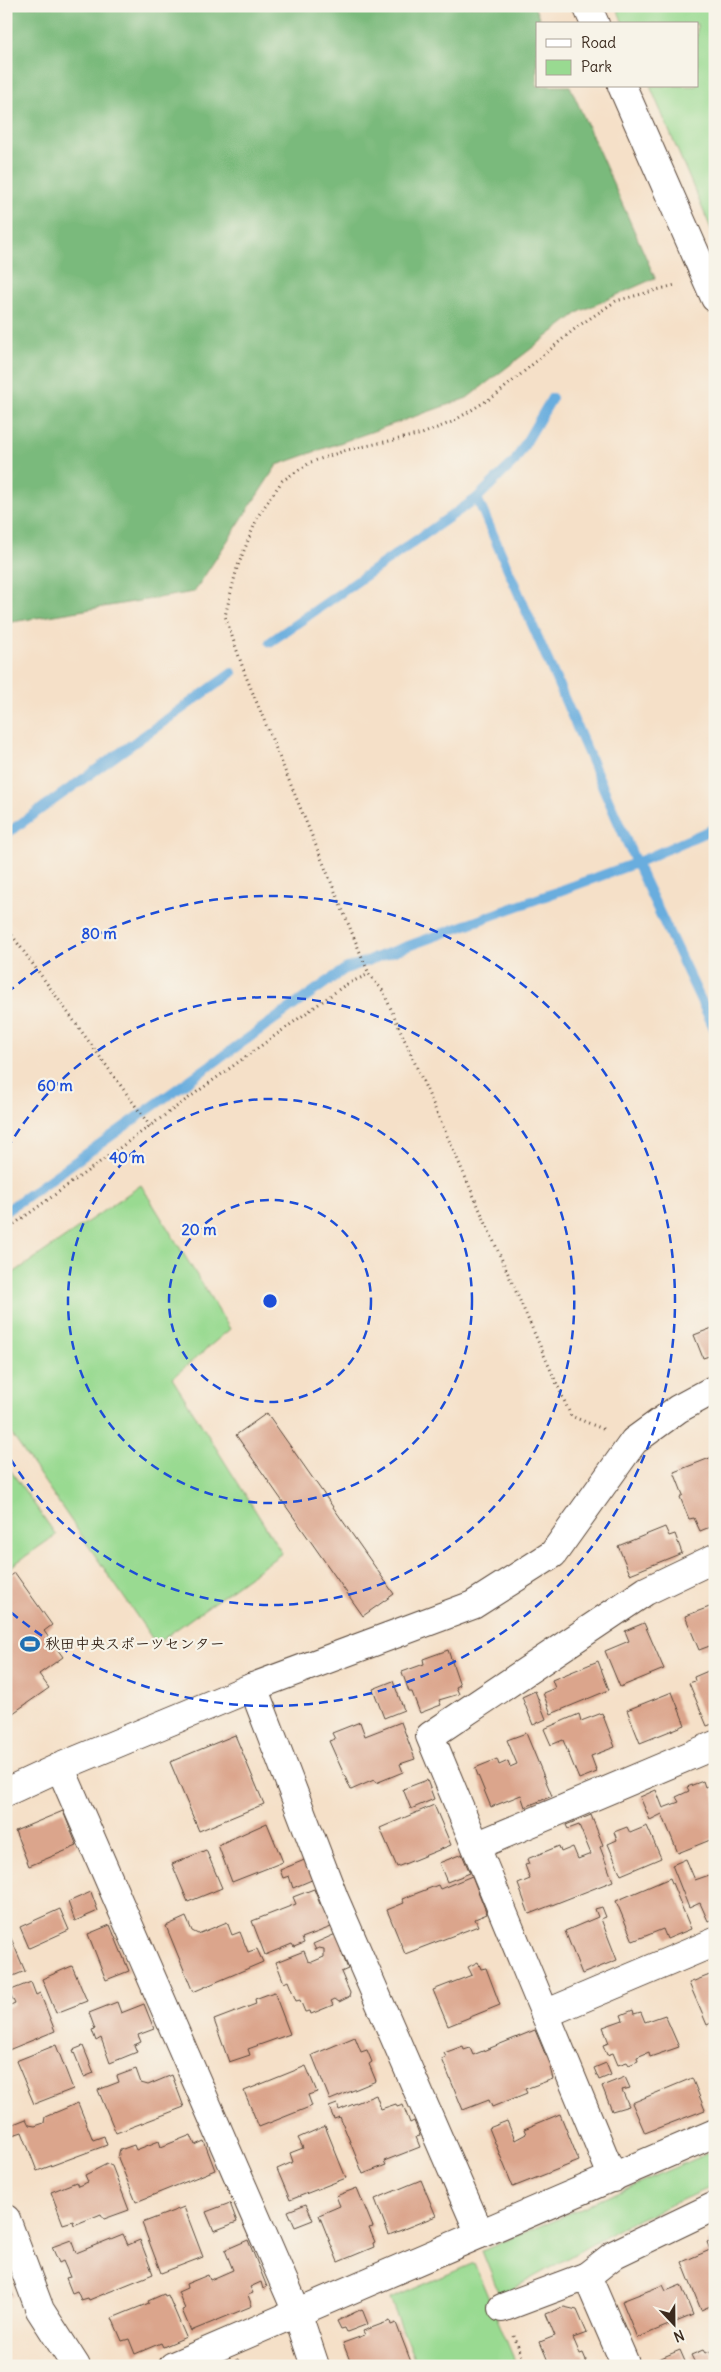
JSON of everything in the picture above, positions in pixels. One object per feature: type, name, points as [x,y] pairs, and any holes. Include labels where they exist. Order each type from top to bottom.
[{"type":"street","points":[[587,6],[594,22]]},
{"type":"street","points":[[623,88],[711,288]]},
{"type":"street","points":[[6,1792],[60,1766],[253,1688],[473,1605],[552,1554],[634,1441],[678,1409],[715,1389]]},
{"type":"street","points":[[613,2178],[430,1736],[646,1591],[715,1558]]},
{"type":"street","points":[[253,1688],[334,1898],[480,2234]]},
{"type":"street","points":[[476,1846],[715,1745]]},
{"type":"street","points":[[60,1766],[297,2312],[315,2366]]},
{"type":"street","points":[[545,2014],[715,1942]]},
{"type":"street","points":[[173,2366],[715,2133]]},
{"type":"street","points":[[502,2308],[587,2276],[615,2254],[715,2206]]},
{"type":"street","points":[[6,2219],[40,2310],[76,2366]]},
{"type":"street","points":[[587,2276],[626,2366]]},
{"type":"path","points":[[634,1441],[571,1416],[383,991],[368,973],[245,674],[225,616],[236,568],[258,516],[282,481],[311,462],[347,450],[422,434],[452,422],[496,395],[577,327],[616,301],[663,287],[711,288]]},
{"type":"path","points":[[6,927],[150,1126]]},
{"type":"path","points":[[6,1230],[345,985],[368,973]]},
{"type":"green space","points":[[6,6],[534,6],[541,22],[536,22],[536,88],[571,88],[655,278],[579,312],[467,398],[277,465],[194,592],[6,623]]},
{"type":"green space","points":[[616,6],[715,6],[715,238],[651,88],[698,88],[698,22],[622,22]]},
{"type":"green space","points":[[141,1185],[230,1329],[172,1378],[282,1553],[156,1644],[6,1426],[6,1278]]},
{"type":"green space","points":[[6,1464],[56,1535],[6,1570]]},
{"type":"green space","points":[[715,2150],[715,2185],[626,2225],[500,2296],[482,2251]]},
{"type":"green space","points":[[474,2263],[517,2366],[417,2366],[390,2299]]},
{"type":"building","points":[[715,1327],[715,1354],[703,1358],[694,1335]]},
{"type":"building","points":[[267,1413],[394,1594],[363,1616],[236,1435]]},
{"type":"building","points":[[715,1456],[715,1525],[700,1531],[694,1518],[689,1519],[680,1497],[683,1495],[674,1472]]},
{"type":"building","points":[[665,1527],[669,1536],[675,1534],[682,1553],[630,1574],[618,1546]]},
{"type":"building","name":"秋田中央スポーツセンター","points":[[15,1573],[52,1625],[44,1631],[63,1657],[39,1674],[49,1688],[6,1718],[6,1579]]},
{"type":"building","points":[[715,1605],[715,1644],[699,1650],[685,1616]]},
{"type":"building","points":[[644,1623],[664,1669],[620,1687],[605,1651],[629,1641],[625,1631]]},
{"type":"building","points":[[448,1650],[460,1685],[456,1687],[459,1694],[439,1700],[441,1705],[420,1713],[412,1692],[409,1692],[402,1672],[424,1664],[423,1659]]},
{"type":"building","points":[[598,1661],[609,1690],[551,1714],[543,1693],[555,1688],[552,1680]]},
{"type":"building","points":[[715,1668],[715,1723],[707,1726],[689,1683],[695,1681],[694,1677]]},
{"type":"building","points":[[393,1681],[404,1710],[384,1718],[373,1689]]},
{"type":"building","points":[[535,1691],[546,1719],[533,1725],[522,1697]]},
{"type":"building","points":[[672,1692],[685,1725],[640,1743],[627,1710]]},
{"type":"building","points":[[602,1713],[615,1747],[591,1756],[597,1772],[579,1779],[563,1740],[551,1745],[544,1729],[579,1714],[581,1721]]},
{"type":"building","points":[[360,1722],[365,1736],[401,1722],[415,1759],[400,1764],[403,1772],[376,1783],[374,1780],[351,1790],[329,1741],[335,1739],[332,1733]]},
{"type":"building","points":[[526,1733],[552,1796],[525,1807],[521,1795],[491,1807],[475,1768],[497,1759],[499,1765],[508,1761],[510,1767],[517,1764],[507,1740]]},
{"type":"building","points":[[235,1735],[264,1804],[199,1831],[170,1762]]},
{"type":"building","points":[[427,1780],[434,1799],[411,1809],[403,1789]]},
{"type":"building","points":[[703,1781],[705,1787],[710,1785],[715,1797],[715,1828],[712,1828],[715,1838],[678,1853],[662,1814],[650,1820],[640,1797],[656,1790],[663,1808],[679,1802],[676,1797],[689,1791],[687,1787]]},
{"type":"building","points":[[434,1805],[451,1845],[397,1867],[380,1828]]},
{"type":"building","points":[[63,1811],[77,1846],[29,1866],[15,1831]]},
{"type":"building","points":[[591,1815],[603,1845],[600,1847],[613,1881],[529,1914],[518,1884],[530,1879],[525,1865],[529,1864],[527,1859],[559,1846],[561,1852],[573,1847],[578,1859],[591,1854],[579,1825],[568,1829],[566,1825]]},
{"type":"building","points":[[267,1823],[283,1862],[232,1882],[218,1845]]},
{"type":"building","points":[[647,1826],[661,1858],[621,1875],[608,1844],[617,1840],[614,1832],[627,1827],[630,1833]]},
{"type":"building","points":[[206,1850],[222,1888],[188,1902],[172,1864]]},
{"type":"building","points":[[462,1854],[470,1873],[447,1882],[439,1863]]},
{"type":"building","points":[[307,1859],[314,1879],[293,1888],[289,1876],[283,1878],[280,1870]]},
{"type":"building","points":[[686,1859],[695,1880],[715,1873],[715,1918],[708,1921],[700,1903],[689,1908],[672,1865]]},
{"type":"building","points":[[472,1876],[487,1914],[475,1919],[478,1926],[405,1954],[387,1910],[404,1903],[402,1899],[438,1885],[440,1889]]},
{"type":"building","points":[[670,1878],[691,1929],[667,1939],[663,1929],[633,1941],[616,1901]]},
{"type":"building","points":[[314,1889],[320,1904],[324,1902],[334,1926],[302,1938],[304,1943],[294,1947],[292,1944],[265,1955],[252,1921],[296,1904],[293,1897]]},
{"type":"building","points":[[91,1892],[98,1911],[75,1921],[68,1902]]},
{"type":"building","points":[[602,1907],[606,1917],[601,1919],[617,1960],[582,1974],[565,1931],[598,1917],[595,1909]]},
{"type":"building","points":[[60,1909],[69,1930],[29,1948],[20,1927]]},
{"type":"building","points":[[186,1917],[192,1931],[198,1934],[227,1922],[232,1935],[240,1932],[248,1952],[257,1949],[263,1962],[193,1992],[166,1926]]},
{"type":"building","points":[[110,1925],[129,1971],[106,1980],[88,1934]]},
{"type":"building","points":[[338,1933],[345,1949],[341,1951],[348,1969],[341,1972],[350,1993],[349,1997],[339,2002],[335,1999],[331,2001],[333,2005],[311,2014],[310,2011],[305,2012],[300,2000],[296,2001],[288,1981],[284,1983],[276,1962],[304,1951],[308,1961],[312,1962],[324,1957],[324,1949],[319,1948],[316,1950],[313,1944]]},
{"type":"building","points":[[10,1936],[25,1971],[6,1979],[6,1938]]},
{"type":"building","points":[[478,1962],[481,1969],[486,1968],[500,2005],[448,2026],[433,1990],[472,1975],[468,1967]]},
{"type":"building","points":[[72,1966],[87,2001],[56,2013],[42,1979]]},
{"type":"building","points":[[715,1973],[715,2021],[707,2025],[689,1983]]},
{"type":"building","points":[[31,1982],[36,1995],[40,1993],[55,2031],[6,2051],[6,2008],[15,2004],[9,1991]]},
{"type":"building","points":[[274,1992],[290,2034],[248,2049],[250,2055],[229,2062],[214,2020],[256,2004],[255,1999]]},
{"type":"building","points":[[117,2002],[121,2013],[144,2004],[154,2029],[138,2035],[141,2042],[134,2045],[137,2052],[110,2063],[101,2038],[96,2041],[92,2030],[95,2029],[89,2013]]},
{"type":"building","points":[[633,2010],[634,2014],[641,2012],[645,2022],[665,2015],[679,2047],[650,2057],[649,2052],[637,2057],[638,2061],[629,2065],[627,2062],[618,2065],[613,2053],[607,2055],[603,2045],[609,2043],[603,2027],[623,2020],[621,2015]]},
{"type":"building","points":[[535,2030],[546,2056],[549,2055],[553,2067],[550,2068],[553,2079],[525,2089],[527,2093],[492,2107],[489,2100],[463,2110],[442,2059],[446,2057],[444,2053],[463,2046],[464,2050],[470,2048],[473,2055]]},
{"type":"building","points":[[355,2037],[361,2052],[367,2050],[372,2062],[369,2064],[376,2081],[330,2100],[312,2055]]},
{"type":"building","points":[[56,2045],[73,2089],[34,2104],[16,2061]]},
{"type":"building","points":[[83,2046],[94,2073],[84,2077],[73,2050]]},
{"type":"building","points":[[606,2063],[611,2075],[599,2080],[594,2068]]},
{"type":"building","points":[[306,2066],[317,2092],[308,2095],[312,2106],[259,2127],[244,2091]]},
{"type":"building","points":[[136,2069],[141,2083],[148,2085],[172,2075],[184,2107],[116,2133],[98,2090],[119,2082],[117,2076]]},
{"type":"building","points":[[625,2077],[630,2088],[622,2090],[629,2106],[612,2111],[602,2086]]},
{"type":"building","points":[[692,2078],[705,2110],[645,2133],[632,2103]]},
{"type":"building","points":[[376,2095],[381,2109],[396,2104],[397,2107],[403,2105],[410,2123],[414,2121],[420,2136],[416,2137],[420,2147],[384,2161],[386,2165],[363,2174],[340,2117],[334,2119],[329,2107],[337,2104],[339,2110]]},
{"type":"building","points":[[78,2103],[93,2140],[104,2136],[107,2145],[37,2171],[22,2132],[7,2137],[6,2127],[26,2119],[29,2125],[35,2126],[44,2123],[45,2117]]},
{"type":"building","points":[[560,2114],[579,2161],[513,2187],[489,2128],[507,2121],[515,2140],[526,2134],[524,2129]]},
{"type":"building","points":[[325,2126],[346,2178],[290,2200],[277,2169],[293,2162],[290,2153],[303,2148],[298,2138]]},
{"type":"building","points":[[191,2135],[195,2145],[204,2141],[215,2170],[136,2202],[118,2158],[120,2150],[134,2145],[136,2150],[159,2141],[161,2147]]},
{"type":"building","points":[[107,2164],[112,2166],[129,2210],[104,2219],[101,2214],[74,2225],[73,2221],[63,2224],[51,2192],[76,2182],[78,2186],[88,2182],[85,2175]]},
{"type":"building","points":[[421,2180],[436,2216],[389,2235],[375,2199]]},
{"type":"building","points":[[357,2188],[373,2227],[369,2228],[375,2242],[373,2243],[374,2247],[338,2262],[319,2215],[340,2206],[336,2196]]},
{"type":"building","points":[[230,2203],[237,2222],[214,2231],[206,2212]]},
{"type":"building","points":[[306,2204],[313,2220],[295,2227],[288,2211]]},
{"type":"building","points":[[184,2207],[203,2257],[161,2273],[142,2223]]},
{"type":"building","points":[[123,2234],[128,2245],[140,2240],[153,2274],[89,2300],[88,2298],[81,2300],[77,2291],[72,2293],[66,2278],[70,2277],[63,2261],[59,2263],[52,2247],[71,2240],[76,2253]]},
{"type":"building","points":[[715,2239],[715,2304],[701,2310],[682,2262],[710,2250],[707,2242]]},
{"type":"building","points":[[248,2240],[267,2287],[263,2289],[261,2282],[250,2287],[253,2293],[248,2295],[252,2306],[191,2331],[182,2310],[185,2309],[178,2292],[187,2288],[186,2284],[208,2275],[210,2280],[233,2270],[225,2250]]},
{"type":"building","points":[[6,2279],[13,2296],[6,2298]]},
{"type":"building","points":[[663,2285],[666,2291],[681,2285],[693,2315],[637,2338],[622,2301]]},
{"type":"building","points":[[164,2294],[165,2296],[168,2295],[186,2337],[163,2347],[161,2343],[135,2354],[129,2339],[122,2341],[112,2318],[149,2303],[148,2301]]},
{"type":"building","points":[[564,2307],[577,2310],[587,2333],[573,2338],[580,2354],[583,2353],[586,2360],[584,2366],[550,2366],[540,2342],[555,2336],[546,2314]]},
{"type":"building","points":[[362,2309],[368,2324],[347,2332],[345,2328],[341,2329],[337,2321]]},
{"type":"building","points":[[390,2321],[391,2325],[396,2323],[411,2362],[400,2366],[352,2366],[343,2343],[365,2335],[363,2331]]},
{"type":"building","points":[[680,2350],[687,2366],[656,2366],[654,2361]]},
{"type":"building","points":[[703,2350],[705,2353],[710,2351],[715,2366],[689,2366],[695,2363],[691,2355]]},
{"type":"building","points":[[239,2359],[242,2366],[224,2366]]},
{"type":"waterway","points":[[552,398],[515,461],[477,498],[636,863],[715,1030]]},
{"type":"waterway","points":[[270,642],[477,498]]},
{"type":"waterway","points":[[6,834],[232,673]]},
{"type":"waterway","points":[[6,1211],[345,969],[636,863],[715,828]]},
{"type":"place","name":"秋田中央スポーツセンター","points":[[30,1644]]}]
